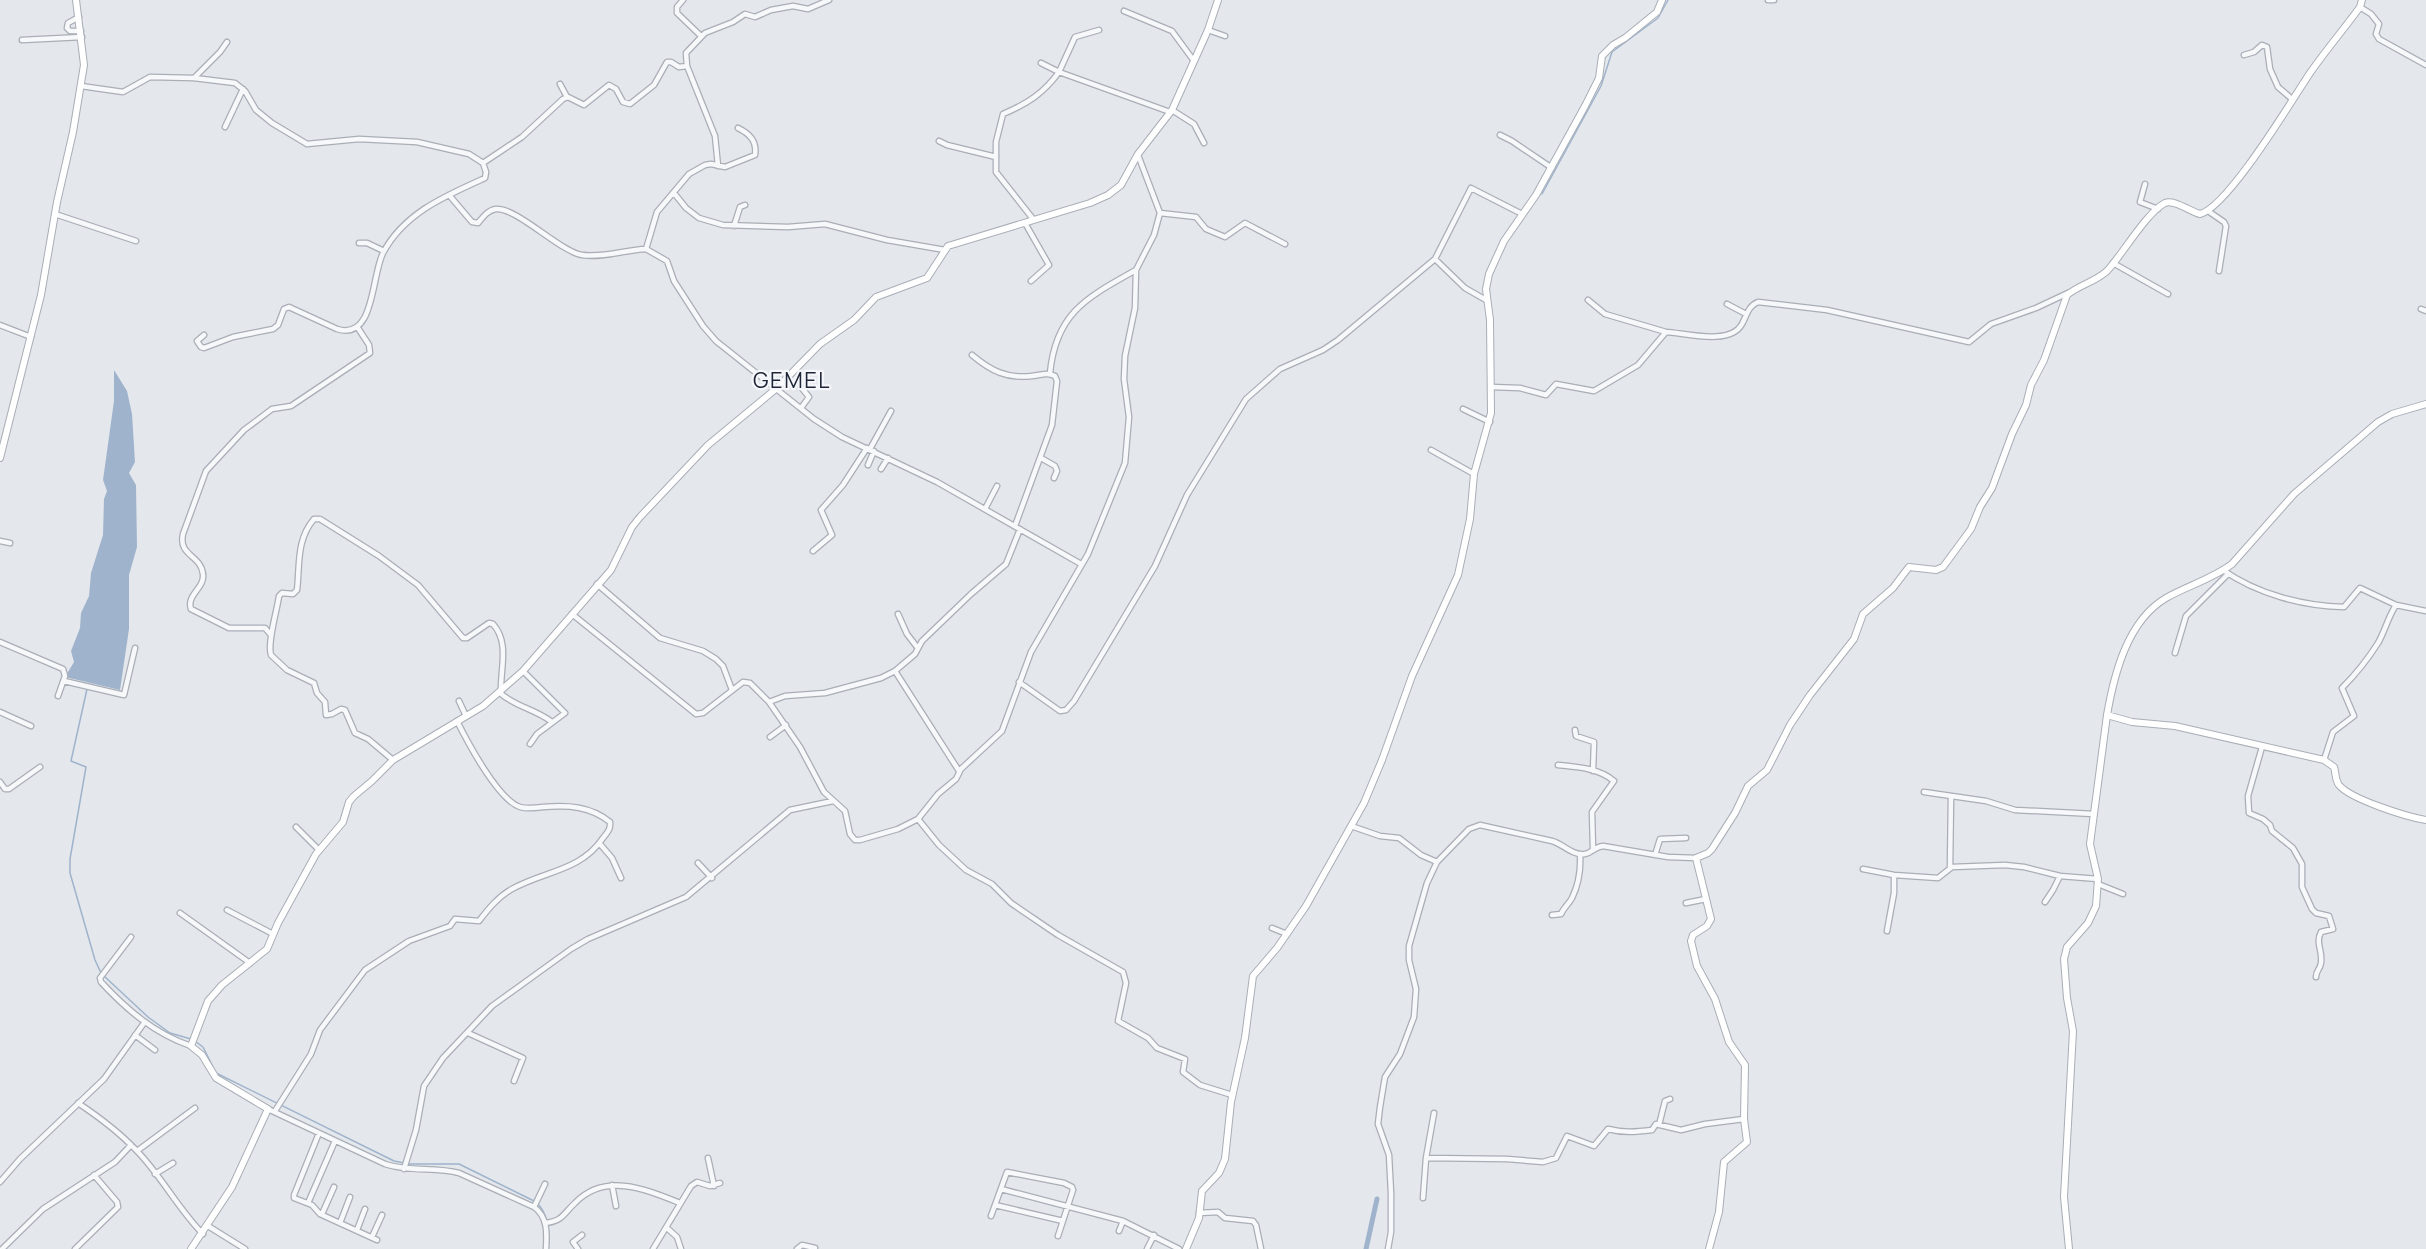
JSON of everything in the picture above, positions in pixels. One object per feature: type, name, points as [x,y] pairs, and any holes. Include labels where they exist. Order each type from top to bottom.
[{"type":"street","points":[[0,458],[41,295],[81,86],[84,65],[77,0]]},
{"type":"street","points":[[683,0],[677,7],[677,13],[701,36]]},
{"type":"street","points":[[718,166],[715,136],[687,66],[686,53],[701,36],[746,14],[755,17],[766,11],[793,6],[808,9],[829,0]]},
{"type":"street","points":[[192,1043],[205,1006],[212,995],[267,949],[319,850],[343,822],[349,802],[354,796],[393,760],[466,716],[501,692],[523,671],[597,584],[612,570],[632,527],[708,445],[777,388],[810,353],[854,320],[876,297],[927,279],[945,250],[951,246],[1090,203],[1108,195],[1125,180],[1138,154],[1171,111],[1208,30],[1218,0]]},
{"type":"street","points":[[1186,1249],[1199,1213],[1202,1191],[1217,1176],[1223,1166],[1232,1095],[1245,1038],[1252,980],[1258,968],[1287,934],[1306,906],[1351,826],[1382,760],[1412,676],[1458,575],[1470,519],[1473,474],[1490,422],[1490,320],[1486,285],[1492,265],[1504,241],[1552,168],[1599,78],[1602,56],[1657,12],[1662,0]]},
{"type":"street","points":[[1768,0],[1774,0]]},
{"type":"street","points":[[1588,300],[1605,314],[1666,332],[1700,338],[1728,334],[1740,328],[1746,314],[1753,304],[1758,302],[1804,306],[1969,342],[1996,321],[2020,314],[2095,280],[2113,263],[2145,223],[2165,203],[2171,202],[2197,213],[2208,211],[2256,158],[2292,99],[2361,3],[2379,24],[2376,34],[2379,39],[2426,65]]},
{"type":"street","points":[[1124,11],[1172,32],[1194,61]]},
{"type":"street","points":[[79,17],[68,23],[66,28],[82,34]]},
{"type":"street","points":[[1033,219],[998,175],[996,157],[1002,116],[1025,105],[1041,93],[1059,72],[1076,36],[1091,34],[1099,30]]},
{"type":"street","points":[[1208,30],[1225,36]]},
{"type":"street","points":[[22,40],[82,34]]},
{"type":"street","points":[[194,78],[227,42]]},
{"type":"street","points":[[2244,55],[2254,52],[2262,45],[2267,47],[2270,69],[2276,82],[2292,99]]},
{"type":"street","points":[[560,84],[567,97],[584,105],[609,85],[614,87],[623,102],[629,105],[654,85],[668,62],[679,68],[687,66]]},
{"type":"street","points":[[1041,63],[1059,72],[1171,111],[1194,124],[1204,143]]},
{"type":"street","points":[[81,86],[123,92],[130,90],[146,78],[194,78],[234,83],[243,89],[256,110],[272,123],[307,144],[359,139],[417,142],[469,154],[483,163],[485,178],[414,215],[400,227],[377,266],[366,315],[358,328],[348,332],[337,329],[289,307],[284,309],[278,325],[270,330],[233,337],[204,348],[197,341],[204,334]]},
{"type":"street","points":[[225,128],[243,89]]},
{"type":"street","points":[[483,163],[522,137],[567,97]]},
{"type":"street","points":[[646,249],[654,217],[682,180],[694,170],[709,164],[726,167],[755,155],[753,138],[738,128]]},
{"type":"street","points":[[1500,135],[1552,168]]},
{"type":"street","points":[[939,141],[947,146],[996,157]]},
{"type":"street","points":[[572,614],[695,713],[702,714],[743,682],[748,682],[786,725],[823,789],[845,811],[850,834],[857,840],[898,829],[918,819],[938,794],[956,778],[959,771],[1002,731],[1035,644],[1089,554],[1126,458],[1130,417],[1124,379],[1125,356],[1135,308],[1136,270],[1154,236],[1160,213],[1138,154]]},
{"type":"street","points":[[2145,184],[2140,202],[2158,209]]},
{"type":"street","points":[[1019,682],[1054,708],[1066,710],[1092,672],[1144,584],[1192,486],[1251,392],[1280,369],[1323,350],[1338,340],[1435,258],[1471,188],[1522,214]]},
{"type":"street","points":[[674,193],[686,208],[699,218],[717,224],[789,227],[825,224],[887,240],[945,250]]},
{"type":"street","points":[[449,195],[472,222],[478,223],[489,211],[502,210],[549,235],[570,251],[581,255],[604,255],[646,249],[667,261],[675,281],[709,334],[801,408],[842,437],[888,458],[985,509],[1081,564]]},
{"type":"street","points":[[734,226],[740,207],[745,205]]},
{"type":"street","points":[[2208,211],[2226,226],[2219,271]]},
{"type":"street","points":[[1160,213],[1196,217],[1206,229],[1225,237],[1245,223],[1285,244]]},
{"type":"street","points":[[55,214],[136,241]]},
{"type":"street","points":[[1025,223],[1049,266],[1030,281]]},
{"type":"street","points":[[359,243],[367,243],[384,251]]},
{"type":"street","points":[[1435,258],[1465,288],[1486,300]]},
{"type":"street","points":[[2113,263],[2168,294]]},
{"type":"street","points":[[1050,374],[1052,359],[1061,333],[1074,310],[1136,270]]},
{"type":"street","points":[[1388,1249],[1391,1232],[1389,1155],[1378,1124],[1380,1107],[1385,1077],[1400,1054],[1413,1017],[1416,989],[1409,951],[1427,883],[1437,862],[1462,835],[1473,826],[1480,825],[1552,841],[1580,854],[1603,846],[1655,855],[1696,858],[1708,854],[1736,813],[1748,786],[1767,770],[1790,725],[1806,700],[1854,639],[1863,614],[1893,588],[1908,568],[1936,570],[1945,565],[1970,531],[1993,485],[2068,293]]},
{"type":"street","points":[[1727,304],[1746,314]]},
{"type":"street","points":[[0,325],[31,337]]},
{"type":"street","points":[[271,635],[263,628],[229,628],[191,609],[190,600],[203,581],[203,574],[198,563],[183,548],[181,543],[183,534],[206,471],[244,430],[272,409],[291,406],[370,353],[369,345],[358,328]]},
{"type":"street","points":[[1491,387],[1520,388],[1546,395],[1556,384],[1592,392],[1638,366],[1666,332]]},
{"type":"street","points":[[768,702],[785,696],[825,693],[881,678],[894,671],[915,654],[917,647],[976,588],[1006,564],[1056,406],[1058,381],[1050,374],[1027,377],[1003,375],[972,355]]},
{"type":"street","points":[[801,387],[809,397],[801,408]]},
{"type":"street","points":[[2175,653],[2186,616],[2294,495],[2366,432],[2392,414],[2426,404]]},
{"type":"street","points":[[1463,409],[1490,422]]},
{"type":"street","points":[[813,551],[832,536],[822,516],[822,509],[870,450],[891,411]]},
{"type":"street","points":[[868,465],[870,450]]},
{"type":"street","points":[[1431,450],[1473,474]]},
{"type":"street","points":[[881,469],[888,458]]},
{"type":"street","points":[[1041,458],[1055,466],[1057,471],[1054,478]]},
{"type":"street","points":[[985,509],[997,486]]},
{"type":"street","points":[[393,760],[368,739],[355,733],[344,709],[330,715],[326,714],[325,702],[316,693],[314,683],[287,670],[271,655],[269,644],[279,596],[282,593],[296,592],[299,551],[311,523],[319,519],[378,556],[418,585],[463,638],[467,638],[489,623],[493,624],[498,631],[504,653],[501,692],[513,704],[529,709],[552,722]]},
{"type":"street","points":[[0,541],[10,543]]},
{"type":"street","points":[[2225,572],[2260,590],[2298,600],[2344,608],[2360,588],[2396,605],[2426,611]]},
{"type":"street","points":[[2069,1249],[2064,1197],[2073,1031],[2067,998],[2064,958],[2067,947],[2093,915],[2096,906],[2098,881],[2091,848],[2111,693],[2126,646],[2143,617],[2167,597],[2225,572]]},
{"type":"street","points":[[597,584],[660,638],[703,651],[719,661],[732,690]]},
{"type":"street","points":[[2324,760],[2332,733],[2354,715],[2342,687],[2352,678],[2378,642],[2396,605]]},
{"type":"street","points":[[898,614],[907,634],[917,647]]},
{"type":"street","points":[[0,642],[63,669],[64,681],[58,696]]},
{"type":"street","points":[[64,681],[125,694],[135,648]]},
{"type":"street","points":[[523,671],[565,712],[537,734],[530,744]]},
{"type":"street","points":[[894,671],[959,771]]},
{"type":"street","points":[[459,701],[466,716]]},
{"type":"street","points":[[0,712],[32,726]]},
{"type":"street","points":[[2107,715],[2132,722],[2175,726],[2324,760],[2334,767],[2337,783],[2344,789],[2372,803],[2426,820]]},
{"type":"street","points":[[191,1249],[203,1234],[240,1172],[273,1109],[314,1048],[320,1030],[365,970],[409,941],[450,926],[455,919],[478,921],[490,906],[509,891],[580,862],[600,844],[610,826],[610,822],[599,815],[576,807],[524,807],[511,802],[485,771],[457,721]]},
{"type":"street","points":[[770,737],[786,725]]},
{"type":"street","points":[[1575,730],[1576,736],[1594,742],[1593,771]]},
{"type":"street","points":[[2262,747],[2248,796],[2249,813],[2263,819],[2270,825],[2272,831],[2293,848],[2302,867],[2302,886],[2312,909],[2316,913],[2329,916],[2334,926],[2333,929],[2321,932],[2318,937],[2321,962],[2316,977]]},
{"type":"street","points":[[1558,765],[1593,771],[1606,775],[1614,782],[1592,813],[1593,849]]},
{"type":"street","points":[[0,782],[5,789],[9,789],[40,767]]},
{"type":"street","points":[[1924,792],[1980,800],[2015,810],[2094,814]]},
{"type":"street","points":[[1863,869],[1894,875],[1942,877],[1950,867],[1951,797]]},
{"type":"street","points":[[405,1165],[416,1130],[424,1086],[443,1058],[492,1006],[571,949],[605,931],[682,899],[712,878],[790,810],[833,801]]},
{"type":"street","points":[[918,819],[939,845],[966,870],[992,884],[1011,903],[1058,935],[1123,972],[1126,983],[1118,1021],[1148,1038],[1157,1048],[1185,1059],[1184,1071],[1200,1085],[1232,1095]]},
{"type":"street","points":[[1351,826],[1380,836],[1399,838],[1425,857],[1437,862]]},
{"type":"street","points":[[296,827],[319,850]]},
{"type":"street","points":[[1655,855],[1660,839],[1686,838]]},
{"type":"street","points":[[600,844],[612,858],[621,879]]},
{"type":"street","points":[[1552,915],[1561,914],[1564,906],[1572,898],[1581,872],[1580,854]]},
{"type":"street","points":[[1696,858],[1711,921],[1693,935],[1697,966],[1715,999],[1729,1042],[1745,1065],[1744,1119],[1747,1142],[1724,1162],[1719,1212],[1709,1249]]},
{"type":"street","points":[[698,863],[712,878]]},
{"type":"street","points":[[1950,867],[2013,866],[2098,881],[2123,894]]},
{"type":"street","points":[[1887,931],[1894,893],[1894,875]]},
{"type":"street","points":[[2045,902],[2060,876]]},
{"type":"street","points":[[1686,903],[1706,899]]},
{"type":"street","points":[[227,910],[273,934]]},
{"type":"street","points":[[180,913],[250,963]]},
{"type":"street","points":[[1272,928],[1287,934]]},
{"type":"street","points":[[130,937],[101,976],[102,983],[144,1023],[172,1040],[192,1043],[202,1054],[216,1078],[319,1133],[385,1164],[449,1170],[536,1204],[547,1223],[546,1249]]},
{"type":"street","points":[[0,1182],[20,1158],[104,1079],[144,1023]]},
{"type":"street","points":[[468,1033],[523,1058],[514,1081]]},
{"type":"street","points":[[135,1035],[156,1050]]},
{"type":"street","points":[[1659,1125],[1662,1108],[1665,1101],[1670,1099]]},
{"type":"street","points":[[78,1103],[113,1128],[137,1150],[192,1223],[203,1234]]},
{"type":"street","points":[[137,1150],[195,1108]]},
{"type":"street","points":[[1423,1198],[1426,1158],[1434,1113]]},
{"type":"street","points":[[1426,1158],[1492,1158],[1543,1162],[1556,1158],[1567,1136],[1594,1146],[1606,1130],[1624,1133],[1652,1130],[1654,1125],[1659,1125],[1681,1130],[1744,1119]]},
{"type":"street","points":[[319,1133],[294,1195],[295,1198],[308,1203],[322,1214],[375,1239],[382,1215]]},
{"type":"street","points":[[308,1203],[335,1141]]},
{"type":"street","points":[[2,1249],[43,1209],[116,1162],[131,1145]]},
{"type":"street","points":[[708,1158],[714,1186]]},
{"type":"street","points":[[155,1174],[173,1163]]},
{"type":"street","points":[[992,1216],[1007,1172],[1047,1179],[1072,1187],[1069,1206],[1058,1236]]},
{"type":"street","points":[[75,1249],[118,1207],[94,1175]]},
{"type":"street","points":[[653,1249],[680,1203],[695,1183],[714,1186],[720,1183]]},
{"type":"street","points":[[536,1204],[545,1184]]},
{"type":"street","points":[[547,1223],[559,1221],[575,1202],[591,1190],[612,1185],[629,1185],[680,1203]]},
{"type":"street","points":[[612,1185],[616,1206]]},
{"type":"street","points":[[322,1214],[334,1187]]},
{"type":"street","points":[[1001,1190],[1123,1221],[1179,1249]]},
{"type":"street","points":[[340,1222],[350,1197]]},
{"type":"street","points":[[995,1205],[1062,1221]]},
{"type":"street","points":[[357,1230],[365,1209]]},
{"type":"street","points":[[1199,1213],[1218,1212],[1225,1218],[1253,1221],[1261,1249]]},
{"type":"street","points":[[1119,1231],[1123,1221]]},
{"type":"street","points":[[208,1226],[245,1249]]},
{"type":"street","points":[[667,1228],[677,1237],[681,1249]]},
{"type":"street","points":[[579,1249],[573,1242],[582,1235]]},
{"type":"street","points":[[1147,1249],[1155,1235]]},
{"type":"street","points":[[796,1249],[802,1245],[815,1248]]},
{"type":"water","points":[[114,370],[127,391],[132,414],[135,462],[129,473],[136,485],[137,547],[129,575],[129,629],[120,690],[65,677],[74,662],[71,651],[80,628],[81,613],[89,596],[91,573],[103,535],[104,499],[107,491],[103,480],[114,401]]},
{"type":"waterway","points":[[1542,194],[1601,86],[1612,52],[1658,18],[1668,0]]},
{"type":"waterway","points":[[87,689],[71,761],[86,767],[70,859],[70,873],[95,960],[101,973]]},
{"type":"waterway","points":[[104,976],[148,1017],[170,1033],[191,1039]]},
{"type":"waterway","points":[[195,1041],[203,1047],[214,1069]]},
{"type":"waterway","points":[[216,1073],[394,1161],[404,1163]]},
{"type":"waterway","points":[[408,1164],[459,1164],[536,1202],[544,1212],[548,1224],[548,1249]]},
{"type":"waterway","points":[[1366,1249],[1377,1199]]},
{"type":"district","name":"GEMEL","points":[[792,380]]}]
